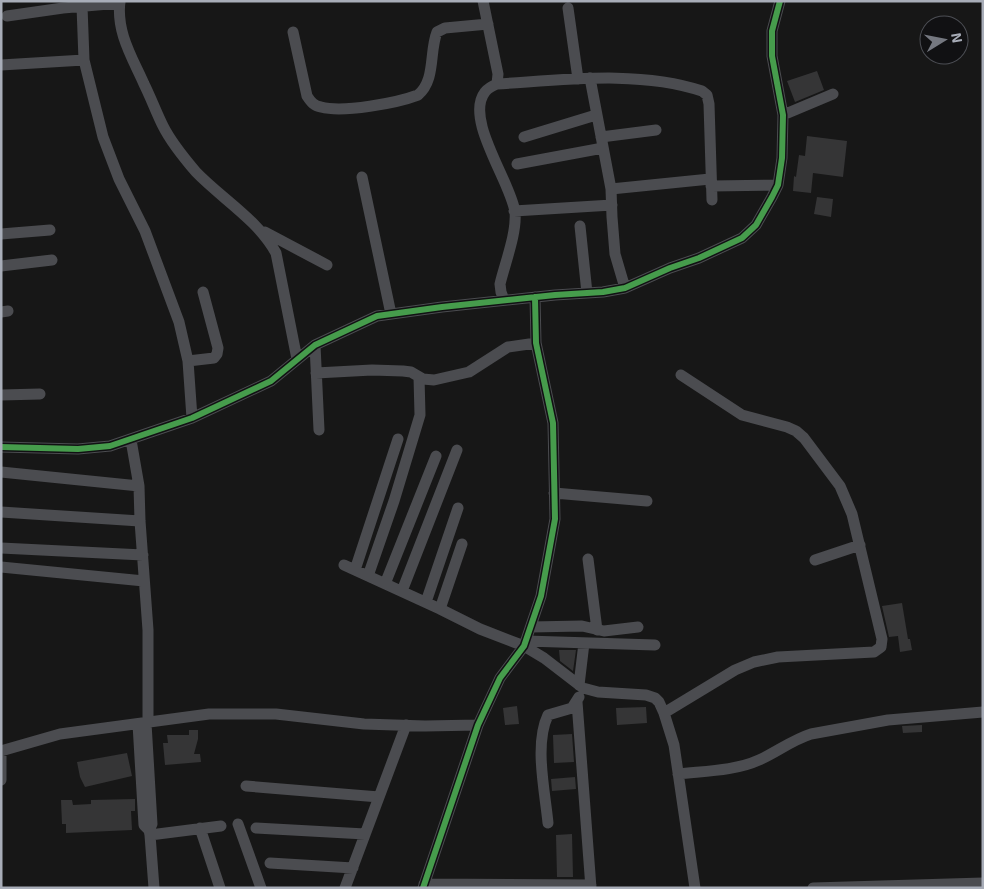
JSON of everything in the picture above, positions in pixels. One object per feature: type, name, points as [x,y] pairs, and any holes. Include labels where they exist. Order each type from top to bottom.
[{"type":"street","points":[[483,1],[498,74],[497,84]]},
{"type":"street","points":[[1,446],[94,449],[131,440],[192,418],[271,380],[314,345],[377,316],[442,306],[624,288],[699,258],[742,238],[756,225],[778,185],[782,158],[783,116],[772,56],[772,31],[780,1]]},
{"type":"street","points":[[7,16],[120,2],[121,29],[130,56],[163,126],[180,153],[198,173],[259,229],[270,242],[279,264],[298,359]]},
{"type":"street","points":[[82,6],[84,60],[103,137],[119,179],[145,231],[179,322],[188,361],[192,418]]},
{"type":"street","points":[[568,8],[584,79],[596,115],[602,142],[611,190],[615,254],[624,288]]},
{"type":"street","points":[[293,32],[307,96],[312,103],[329,109],[365,107],[418,95],[424,90],[428,81],[434,39],[437,32],[445,28],[488,24]]},
{"type":"street","points":[[1,65],[84,60]]},
{"type":"street","points":[[504,300],[500,284],[514,230],[514,210],[512,199],[486,141],[480,102],[489,88],[497,84],[584,79],[656,80],[702,91],[707,95],[709,104],[712,200]]},
{"type":"street","points":[[783,116],[833,94]]},
{"type":"street","points":[[524,137],[596,115]]},
{"type":"street","points":[[517,164],[656,130]]},
{"type":"street","points":[[362,177],[391,314]]},
{"type":"street","points":[[611,190],[711,183],[778,185]]},
{"type":"street","points":[[514,210],[612,205]]},
{"type":"street","points":[[580,226],[587,293]]},
{"type":"street","points":[[259,229],[327,265]]},
{"type":"street","points":[[1,234],[50,230]]},
{"type":"street","points":[[1,266],[52,260]]},
{"type":"street","points":[[188,361],[214,358],[217,354],[218,348],[204,292]]},
{"type":"street","points":[[535,297],[536,343],[553,423],[555,519],[541,596],[525,644],[500,678],[478,725],[424,886],[591,886],[577,702],[581,686],[584,643]]},
{"type":"street","points":[[316,373],[372,370],[403,371],[411,372],[429,380],[460,375],[478,368],[508,347],[536,343]]},
{"type":"street","points":[[314,345],[319,430]]},
{"type":"street","points":[[664,713],[735,670],[754,662],[778,657],[874,652],[881,647],[882,639],[852,514],[840,486],[804,438],[788,427],[742,415],[681,376]]},
{"type":"street","points":[[368,576],[394,501],[420,415],[419,377]]},
{"type":"street","points":[[1,395],[40,394]]},
{"type":"street","points":[[131,440],[139,486],[148,630],[144,723],[152,824],[150,832],[154,888]]},
{"type":"street","points":[[355,570],[398,440]]},
{"type":"street","points":[[402,591],[457,450]]},
{"type":"street","points":[[385,584],[436,456]]},
{"type":"street","points":[[1,472],[139,486]]},
{"type":"street","points":[[554,493],[647,501]]},
{"type":"street","points":[[426,602],[458,508]]},
{"type":"street","points":[[1,512],[140,520]]},
{"type":"street","points":[[440,609],[462,544]]},
{"type":"street","points":[[815,560],[860,546]]},
{"type":"street","points":[[1,548],[143,555]]},
{"type":"street","points":[[588,559],[597,630]]},
{"type":"street","points":[[344,565],[480,629],[525,644],[581,686],[598,692],[646,695],[655,698],[664,713],[674,745],[695,888]]},
{"type":"street","points":[[1,567],[144,581]]},
{"type":"street","points":[[530,627],[582,626],[597,630],[638,627]]},
{"type":"street","points":[[525,644],[655,645]]},
{"type":"street","points":[[548,823],[541,746],[545,720],[548,715],[572,708],[577,702]]},
{"type":"street","points":[[678,774],[746,765],[801,737],[811,734],[888,720],[983,712]]},
{"type":"street","points":[[1,780],[1,751],[60,734],[209,714],[276,714],[364,724],[478,725]]},
{"type":"street","points":[[345,888],[406,725]]},
{"type":"street","points":[[246,786],[379,797]]},
{"type":"street","points":[[238,824],[261,888]]},
{"type":"street","points":[[150,832],[221,826]]},
{"type":"street","points":[[200,828],[220,888]]},
{"type":"street","points":[[256,828],[365,834]]},
{"type":"street","points":[[270,863],[353,868]]},
{"type":"street","points":[[813,888],[983,883]]},
{"type":"building","points":[[817,71],[824,90],[795,102],[787,81]]},
{"type":"building","points":[[807,136],[847,141],[843,177],[813,173],[811,193],[793,191],[799,155],[805,156]]},
{"type":"building","points":[[817,197],[833,199],[831,217],[814,214]]},
{"type":"building","points":[[902,603],[908,639],[910,639],[912,650],[900,652],[898,636],[889,637],[882,606]]},
{"type":"building","points":[[559,650],[576,650],[573,671],[560,661]]},
{"type":"building","points":[[517,706],[519,724],[505,725],[503,708]]},
{"type":"building","points":[[646,707],[647,723],[617,725],[616,708]]},
{"type":"building","points":[[922,725],[922,732],[903,733],[902,726]]},
{"type":"building","points":[[189,730],[198,730],[194,754],[200,754],[201,762],[165,765],[163,743],[168,743],[167,735],[189,735]]},
{"type":"building","points":[[572,734],[574,762],[554,763],[553,735]]},
{"type":"building","points":[[127,753],[132,776],[85,787],[80,777],[77,762]]},
{"type":"building","points":[[575,777],[576,789],[552,791],[551,779]]},
{"type":"building","points":[[135,799],[135,811],[131,811],[132,830],[66,833],[66,824],[62,824],[61,800],[72,800],[73,805],[91,804],[91,800]]},
{"type":"building","points":[[572,834],[573,877],[557,877],[556,835]]},
{"type":"cycle path","points":[[1,447],[78,449],[110,446],[192,418],[271,381],[315,345],[377,316],[442,307],[603,292],[625,288],[742,238],[756,225],[778,185],[782,158],[783,115],[772,56],[772,31],[780,1]]},
{"type":"cycle path","points":[[423,888],[478,725],[500,678],[524,646],[541,596],[555,519],[553,423],[536,343],[535,297]]}]
